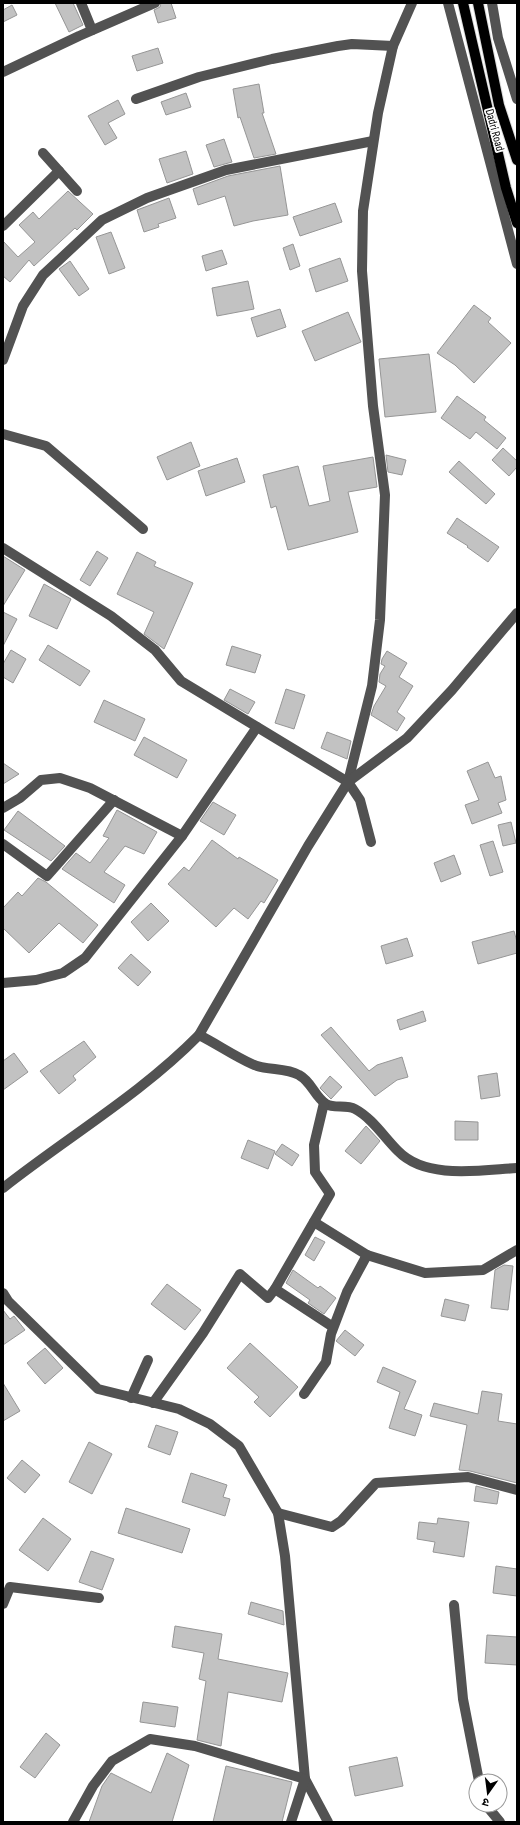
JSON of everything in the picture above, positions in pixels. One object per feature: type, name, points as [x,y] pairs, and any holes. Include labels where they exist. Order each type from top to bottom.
[{"type":"main road","points":[[463,3],[506,188],[517,223]]},
{"type":"main road","points":[[478,3],[498,105],[517,160]]},
{"type":"street","points":[[81,3],[92,30]]},
{"type":"street","points":[[3,72],[92,30],[155,3]]},
{"type":"street","points":[[3,1188],[41,1158],[132,1095],[181,1053],[199,1035],[308,846],[348,782],[372,686],[380,620],[385,503],[373,406],[362,271],[363,211],[373,141],[393,46],[412,3]]},
{"type":"street","name":"Dadri Road","points":[[448,3],[517,264]]},
{"type":"street","points":[[492,3],[498,38],[517,99]]},
{"type":"street","points":[[136,99],[199,77],[272,59],[338,46],[358,44],[393,46]]},
{"type":"street","points":[[3,360],[23,306],[43,275],[102,220],[147,198],[226,170],[373,141]]},
{"type":"street","points":[[43,153],[77,191]]},
{"type":"street","points":[[3,226],[59,171]]},
{"type":"street","points":[[3,434],[46,446],[142,529]]},
{"type":"street","points":[[3,548],[111,616],[155,650],[181,681],[348,782],[360,800],[371,842]]},
{"type":"street","points":[[348,782],[407,738],[452,690],[517,613]]},
{"type":"street","points":[[3,983],[36,980],[63,973],[84,958],[182,836],[257,727]]},
{"type":"street","points":[[3,808],[20,798],[41,780],[60,778],[90,788],[182,836]]},
{"type":"street","points":[[3,844],[47,876],[114,800]]},
{"type":"street","points":[[199,1035],[253,1065],[290,1071],[299,1075],[311,1085],[316,1094],[324,1103],[329,1106],[343,1105],[354,1108],[366,1116],[399,1153],[420,1166],[447,1171],[517,1168]]},
{"type":"street","points":[[153,1403],[203,1333],[240,1274],[268,1298],[275,1289],[330,1194],[315,1172],[314,1145],[324,1103]]},
{"type":"street","points":[[314,1222],[367,1255],[425,1273],[483,1270],[517,1250]]},
{"type":"street","points":[[304,1394],[326,1362],[334,1327],[347,1292],[367,1255]]},
{"type":"street","points":[[275,1289],[334,1327]]},
{"type":"street","points":[[3,1294],[38,1332],[98,1390],[179,1409],[210,1424],[238,1446],[278,1513],[285,1556],[305,1779],[328,1822]]},
{"type":"street","points":[[131,1398],[148,1360]]},
{"type":"street","points":[[278,1513],[332,1527],[341,1521],[376,1483],[468,1477],[517,1490]]},
{"type":"street","points":[[3,1604],[10,1586],[99,1598]]},
{"type":"street","points":[[454,1605],[463,1699],[477,1773]]},
{"type":"street","points":[[73,1822],[93,1786],[112,1761],[150,1739],[195,1746],[305,1779]]},
{"type":"street","points":[[291,1822],[305,1779]]},
{"type":"street","points":[[493,1813],[500,1822]]},
{"type":"building","points":[[55,3],[73,3],[83,25],[69,32]]},
{"type":"building","points":[[161,3],[171,3],[176,18],[158,23],[154,10],[160,7]]},
{"type":"building","points":[[12,5],[17,15],[3,22],[3,10]]},
{"type":"building","points":[[158,48],[163,63],[137,71],[132,56]]},
{"type":"building","points":[[259,84],[264,113],[262,113],[276,154],[254,158],[240,117],[238,118],[233,89]]},
{"type":"building","points":[[186,93],[191,107],[166,115],[161,102]]},
{"type":"building","points":[[118,100],[125,114],[108,123],[117,138],[105,145],[88,116]]},
{"type":"building","points":[[224,139],[232,162],[214,167],[206,145]]},
{"type":"building","points":[[186,151],[193,174],[167,183],[159,159]]},
{"type":"building","points":[[280,166],[288,215],[234,226],[225,196],[198,205],[193,189],[228,176]]},
{"type":"building","points":[[68,191],[93,214],[77,230],[75,228],[34,266],[29,260],[10,282],[3,276],[3,241],[18,257],[35,242],[19,225],[33,212],[39,219]]},
{"type":"building","points":[[169,198],[176,218],[158,224],[159,227],[144,232],[137,210]]},
{"type":"building","points":[[335,203],[342,222],[300,236],[293,217]]},
{"type":"building","points":[[111,232],[125,268],[109,274],[96,237]]},
{"type":"building","points":[[293,244],[300,266],[290,270],[283,248]]},
{"type":"building","points":[[222,250],[227,264],[206,271],[202,256]]},
{"type":"building","points":[[340,258],[348,281],[316,292],[309,269]]},
{"type":"building","points":[[70,261],[89,289],[79,296],[59,269]]},
{"type":"building","points":[[248,281],[254,309],[217,316],[212,288]]},
{"type":"building","points":[[474,305],[491,318],[488,322],[511,343],[474,383],[455,365],[437,353]]},
{"type":"building","points":[[280,309],[286,327],[257,337],[251,318]]},
{"type":"building","points":[[348,312],[361,342],[315,361],[302,331]]},
{"type":"building","points":[[429,354],[436,412],[385,417],[379,359]]},
{"type":"building","points":[[457,396],[486,417],[484,420],[506,438],[497,449],[476,432],[470,439],[441,418]]},
{"type":"building","points":[[191,442],[200,466],[167,480],[157,457]]},
{"type":"building","points":[[503,448],[517,461],[517,467],[509,476],[492,460]]},
{"type":"building","points":[[386,455],[406,460],[402,475],[388,472]]},
{"type":"building","points":[[373,457],[377,487],[348,492],[358,532],[288,550],[276,506],[271,508],[263,475],[298,466],[309,506],[330,501],[323,466]]},
{"type":"building","points":[[237,458],[245,482],[206,496],[198,471]]},
{"type":"building","points":[[459,461],[495,494],[486,504],[449,472]]},
{"type":"building","points":[[457,518],[499,547],[488,562],[467,547],[468,546],[447,533]]},
{"type":"building","points":[[97,551],[108,558],[90,586],[80,580]]},
{"type":"building","points":[[137,552],[156,562],[154,566],[193,583],[164,649],[144,634],[154,612],[117,594]]},
{"type":"building","points":[[3,556],[25,570],[3,606]]},
{"type":"building","points":[[44,584],[71,599],[57,629],[29,616]]},
{"type":"building","points":[[3,612],[17,619],[3,646]]},
{"type":"building","points":[[48,645],[90,671],[80,686],[39,660]]},
{"type":"building","points":[[232,646],[261,655],[255,673],[226,665]]},
{"type":"building","points":[[11,650],[26,659],[13,683],[3,677],[3,664]]},
{"type":"building","points":[[387,651],[407,663],[399,677],[413,686],[397,712],[405,718],[397,731],[371,715],[374,706],[386,686],[379,682],[380,674],[385,666],[381,664],[382,659]]},
{"type":"building","points":[[230,689],[255,702],[248,714],[224,700]]},
{"type":"building","points":[[286,689],[305,695],[294,729],[275,723]]},
{"type":"building","points":[[104,700],[145,719],[135,741],[94,722]]},
{"type":"building","points":[[327,732],[351,741],[347,759],[321,748]]},
{"type":"building","points":[[144,737],[187,760],[177,778],[134,755]]},
{"type":"building","points":[[488,762],[495,778],[501,776],[506,800],[498,803],[502,813],[472,824],[465,805],[479,800],[467,771]]},
{"type":"building","points":[[3,763],[19,774],[3,784]]},
{"type":"building","points":[[213,802],[236,815],[224,835],[200,821]]},
{"type":"building","points":[[117,810],[157,832],[144,854],[125,846],[104,872],[125,885],[114,903],[62,869],[76,853],[90,863],[109,838],[103,836]]},
{"type":"building","points":[[18,811],[65,846],[51,861],[4,830]]},
{"type":"building","points":[[511,822],[516,843],[503,846],[498,825]]},
{"type":"building","points":[[212,840],[238,859],[239,857],[278,880],[264,903],[261,901],[248,919],[234,908],[216,927],[168,884],[184,867],[189,871]]},
{"type":"building","points":[[493,841],[503,872],[490,876],[480,845]]},
{"type":"building","points":[[454,855],[461,874],[441,882],[434,863]]},
{"type":"building","points":[[38,878],[46,882],[98,925],[83,943],[59,923],[29,953],[3,928],[3,908],[18,892],[22,896]]},
{"type":"building","points":[[151,903],[169,921],[148,941],[131,922]]},
{"type":"building","points":[[514,931],[517,942],[517,953],[478,964],[472,942]]},
{"type":"building","points":[[407,938],[413,956],[386,964],[381,946]]},
{"type":"building","points":[[131,954],[151,972],[138,986],[118,968]]},
{"type":"building","points":[[423,1011],[426,1021],[400,1030],[397,1020]]},
{"type":"building","points":[[331,1027],[369,1071],[377,1065],[402,1057],[408,1077],[397,1080],[375,1096],[321,1035]]},
{"type":"building","points":[[84,1041],[96,1057],[73,1076],[76,1080],[59,1094],[40,1071]]},
{"type":"building","points":[[14,1053],[28,1072],[3,1090],[3,1061]]},
{"type":"building","points":[[497,1073],[500,1096],[481,1099],[478,1076]]},
{"type":"building","points":[[330,1076],[342,1087],[331,1099],[320,1088]]},
{"type":"building","points":[[455,1121],[478,1122],[478,1140],[455,1140]]},
{"type":"building","points":[[366,1126],[380,1141],[361,1164],[345,1151]]},
{"type":"building","points":[[248,1140],[275,1151],[268,1169],[241,1158]]},
{"type":"building","points":[[282,1144],[299,1155],[292,1166],[275,1154]]},
{"type":"building","points":[[315,1237],[325,1242],[314,1261],[305,1255]]},
{"type":"building","points":[[504,1265],[513,1266],[508,1310],[491,1308],[495,1270]]},
{"type":"building","points":[[293,1270],[318,1288],[320,1286],[336,1298],[324,1314],[308,1303],[310,1300],[286,1283]]},
{"type":"building","points":[[167,1284],[201,1310],[185,1330],[151,1304]]},
{"type":"building","points":[[445,1299],[469,1305],[465,1321],[441,1316]]},
{"type":"building","points":[[3,1310],[10,1319],[14,1316],[25,1330],[3,1345]]},
{"type":"building","points":[[345,1330],[364,1345],[355,1356],[336,1341]]},
{"type":"building","points":[[250,1343],[298,1387],[270,1417],[254,1402],[259,1397],[227,1368]]},
{"type":"building","points":[[45,1348],[63,1368],[45,1384],[27,1363]]},
{"type":"building","points":[[383,1367],[416,1381],[404,1409],[422,1415],[415,1436],[389,1428],[400,1392],[377,1382]]},
{"type":"building","points":[[3,1383],[20,1411],[3,1421]]},
{"type":"building","points":[[482,1391],[502,1394],[498,1421],[517,1424],[517,1483],[470,1471],[459,1470],[467,1425],[430,1416],[434,1403],[478,1414]]},
{"type":"building","points":[[156,1425],[178,1432],[170,1455],[148,1447]]},
{"type":"building","points":[[89,1442],[112,1454],[92,1494],[69,1482]]},
{"type":"building","points":[[22,1460],[40,1475],[25,1493],[7,1478]]},
{"type":"building","points":[[191,1473],[227,1485],[223,1497],[230,1499],[225,1516],[182,1502]]},
{"type":"building","points":[[476,1486],[499,1492],[497,1504],[474,1501]]},
{"type":"building","points":[[126,1508],[190,1529],[182,1553],[118,1533]]},
{"type":"building","points":[[43,1518],[71,1539],[48,1571],[19,1550]]},
{"type":"building","points":[[438,1518],[469,1522],[464,1557],[433,1552],[435,1542],[417,1539],[419,1522],[437,1524]]},
{"type":"building","points":[[91,1551],[114,1559],[102,1590],[79,1582]]},
{"type":"building","points":[[496,1566],[517,1569],[517,1596],[493,1593]]},
{"type":"building","points":[[251,1602],[283,1611],[284,1625],[248,1614]]},
{"type":"building","points":[[175,1626],[222,1634],[218,1659],[288,1673],[282,1702],[228,1692],[221,1746],[197,1740],[206,1681],[199,1679],[204,1653],[172,1647]]},
{"type":"building","points":[[487,1635],[517,1637],[517,1665],[485,1663]]},
{"type":"building","points":[[143,1702],[178,1707],[175,1727],[140,1722]]},
{"type":"building","points":[[46,1733],[60,1745],[35,1778],[20,1767]]},
{"type":"building","points":[[167,1753],[189,1765],[172,1822],[89,1822],[102,1786],[111,1773],[151,1793]]},
{"type":"building","points":[[397,1757],[403,1786],[355,1796],[349,1767]]},
{"type":"building","points":[[226,1766],[292,1782],[282,1822],[213,1822]]}]
